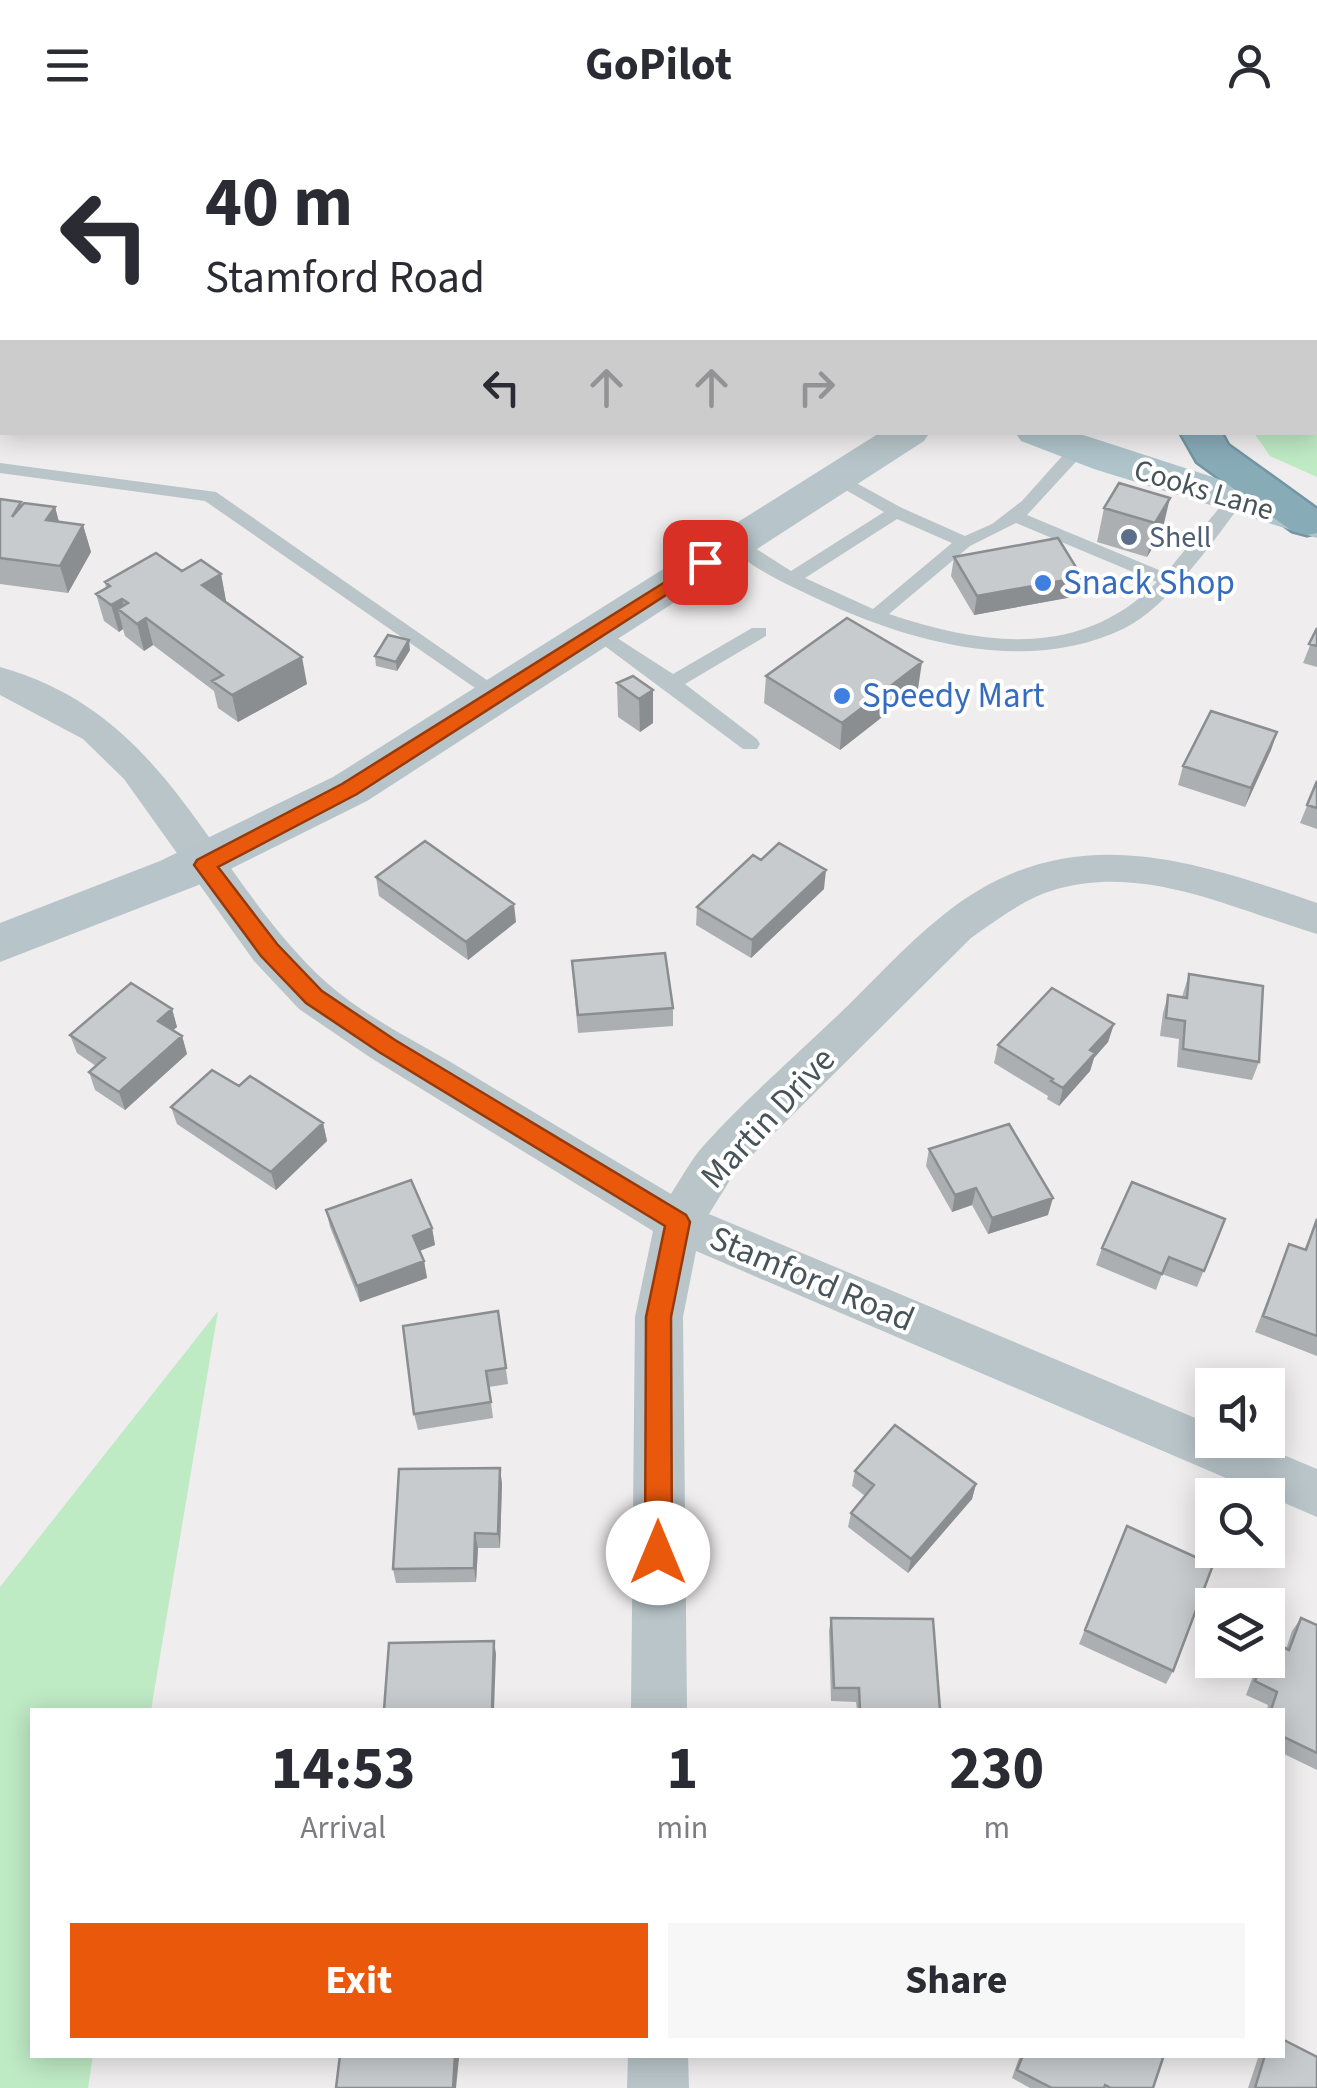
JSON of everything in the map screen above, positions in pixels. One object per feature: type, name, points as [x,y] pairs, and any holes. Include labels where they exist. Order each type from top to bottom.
[{"type":"highway","points":[[1202,435],[1224,463],[1312,523]]},
{"type":"main road","name":"Cooks Lane","points":[[1043,435],[1312,523]]},
{"type":"street","points":[[0,943],[204,865],[350,789],[905,435]]},
{"type":"street","name":"Stamford Road","points":[[0,680],[44,698],[98,730],[138,770],[269,950],[314,997],[387,1046],[678,1222],[1317,1493]]},
{"type":"street","name":"Martin Drive","points":[[658,1708],[659,1317],[678,1222],[719,1159],[956,927],[987,902],[1022,885],[1061,872],[1143,865],[1195,876],[1317,919]]},
{"type":"street","points":[[658,2058],[658,2088]]},
{"type":"lane","points":[[877,616],[964,542],[988,536],[1034,502],[1078,449]]},
{"type":"lane","points":[[0,468],[210,496],[498,694]]},
{"type":"lane","points":[[838,478],[896,512],[964,542]]},
{"type":"lane","points":[[734,543],[826,598],[963,641],[1002,645],[1072,641],[1122,623],[1153,598],[1235,500]]},
{"type":"lane","points":[[791,579],[896,512]]},
{"type":"lane","points":[[1014,516],[1167,580]]},
{"type":"lane","points":[[597,631],[750,744]]},
{"type":"lane","points":[[672,683],[759,632]]},
{"type":"green space","points":[[1255,435],[1317,435],[1317,477],[1270,456]]},
{"type":"green space","points":[[218,1311],[151,1708],[30,1708],[30,2058],[93,2058],[88,2088],[0,2088],[0,1587]]},
{"type":"building","points":[[1119,483],[1170,498],[1155,523],[1104,508]]},
{"type":"building","points":[[0,499],[21,502],[12,517],[24,503],[55,507],[46,520],[83,525],[60,566],[0,558]]},
{"type":"building","points":[[1058,538],[1082,577],[977,596],[954,557]]},
{"type":"building","points":[[156,553],[182,571],[201,560],[221,574],[202,585],[302,657],[232,695],[212,681],[223,675],[146,618],[137,624],[118,609],[128,603],[122,599],[111,605],[96,594],[110,586],[105,582]]},
{"type":"building","points":[[847,618],[922,662],[842,723],[766,676]]},
{"type":"building","points":[[1317,628],[1317,646],[1309,644]]},
{"type":"building","points":[[388,635],[409,640],[396,662],[375,656]]},
{"type":"building","points":[[633,676],[653,690],[639,699],[617,683]]},
{"type":"building","points":[[1211,711],[1277,732],[1251,788],[1183,766]]},
{"type":"building","points":[[1317,781],[1317,808],[1307,805]]},
{"type":"building","points":[[425,841],[514,904],[466,942],[376,877]]},
{"type":"building","points":[[779,843],[826,870],[752,940],[697,907],[753,855],[761,860]]},
{"type":"building","points":[[665,953],[673,1008],[578,1015],[572,961]]},
{"type":"building","points":[[1189,974],[1263,986],[1259,1062],[1183,1049],[1185,1021],[1166,1018],[1168,995],[1187,998]]},
{"type":"building","points":[[131,983],[172,1009],[158,1021],[182,1036],[119,1092],[89,1072],[105,1058],[70,1035]]},
{"type":"building","points":[[1052,988],[1114,1024],[1090,1050],[1095,1053],[1063,1088],[998,1045]]},
{"type":"building","points":[[212,1070],[239,1086],[250,1076],[323,1123],[271,1172],[171,1107]]},
{"type":"building","points":[[1009,1124],[1053,1198],[992,1218],[976,1188],[955,1195],[929,1149]]},
{"type":"building","points":[[411,1180],[432,1228],[413,1236],[424,1261],[357,1286],[326,1210]]},
{"type":"building","points":[[1132,1182],[1225,1219],[1204,1271],[1169,1257],[1162,1274],[1102,1248]]},
{"type":"building","points":[[1317,1219],[1317,1336],[1263,1316],[1289,1244],[1306,1250]]},
{"type":"building","points":[[498,1311],[506,1368],[486,1371],[491,1402],[414,1414],[403,1326]]},
{"type":"building","points":[[895,1425],[976,1484],[911,1559],[851,1513],[874,1485],[855,1471]]},
{"type":"building","points":[[500,1468],[498,1534],[475,1533],[474,1568],[393,1569],[399,1469]]},
{"type":"building","points":[[1127,1526],[1195,1557],[1195,1568],[1212,1568],[1204,1588],[1195,1588],[1195,1613],[1173,1671],[1085,1630]]},
{"type":"building","points":[[831,1618],[933,1619],[940,1708],[860,1708],[859,1688],[834,1688]]},
{"type":"building","points":[[1301,1618],[1317,1625],[1317,1753],[1285,1737],[1285,1708],[1272,1708],[1277,1692],[1255,1681],[1285,1678],[1285,1648],[1289,1650]]},
{"type":"building","points":[[494,1641],[492,1708],[384,1708],[389,1643]]},
{"type":"building","points":[[1285,2041],[1317,2057],[1317,2088],[1255,2088],[1264,2058],[1285,2058]]},
{"type":"building","points":[[340,2058],[455,2058],[453,2088],[336,2088]]},
{"type":"building","points":[[1022,2058],[1163,2058],[1153,2088],[1052,2088],[1017,2070]]},
{"type":"place","name":"Shell","points":[[1129,537]]},
{"type":"place","name":"Snack Shop","points":[[1043,583]]},
{"type":"place","name":"Speedy Mart","points":[[842,696]]},
{"type":"route","points":[[658,1553],[659,1317],[678,1222],[387,1046],[314,997],[269,950],[204,865],[350,789],[705,562]]}]
